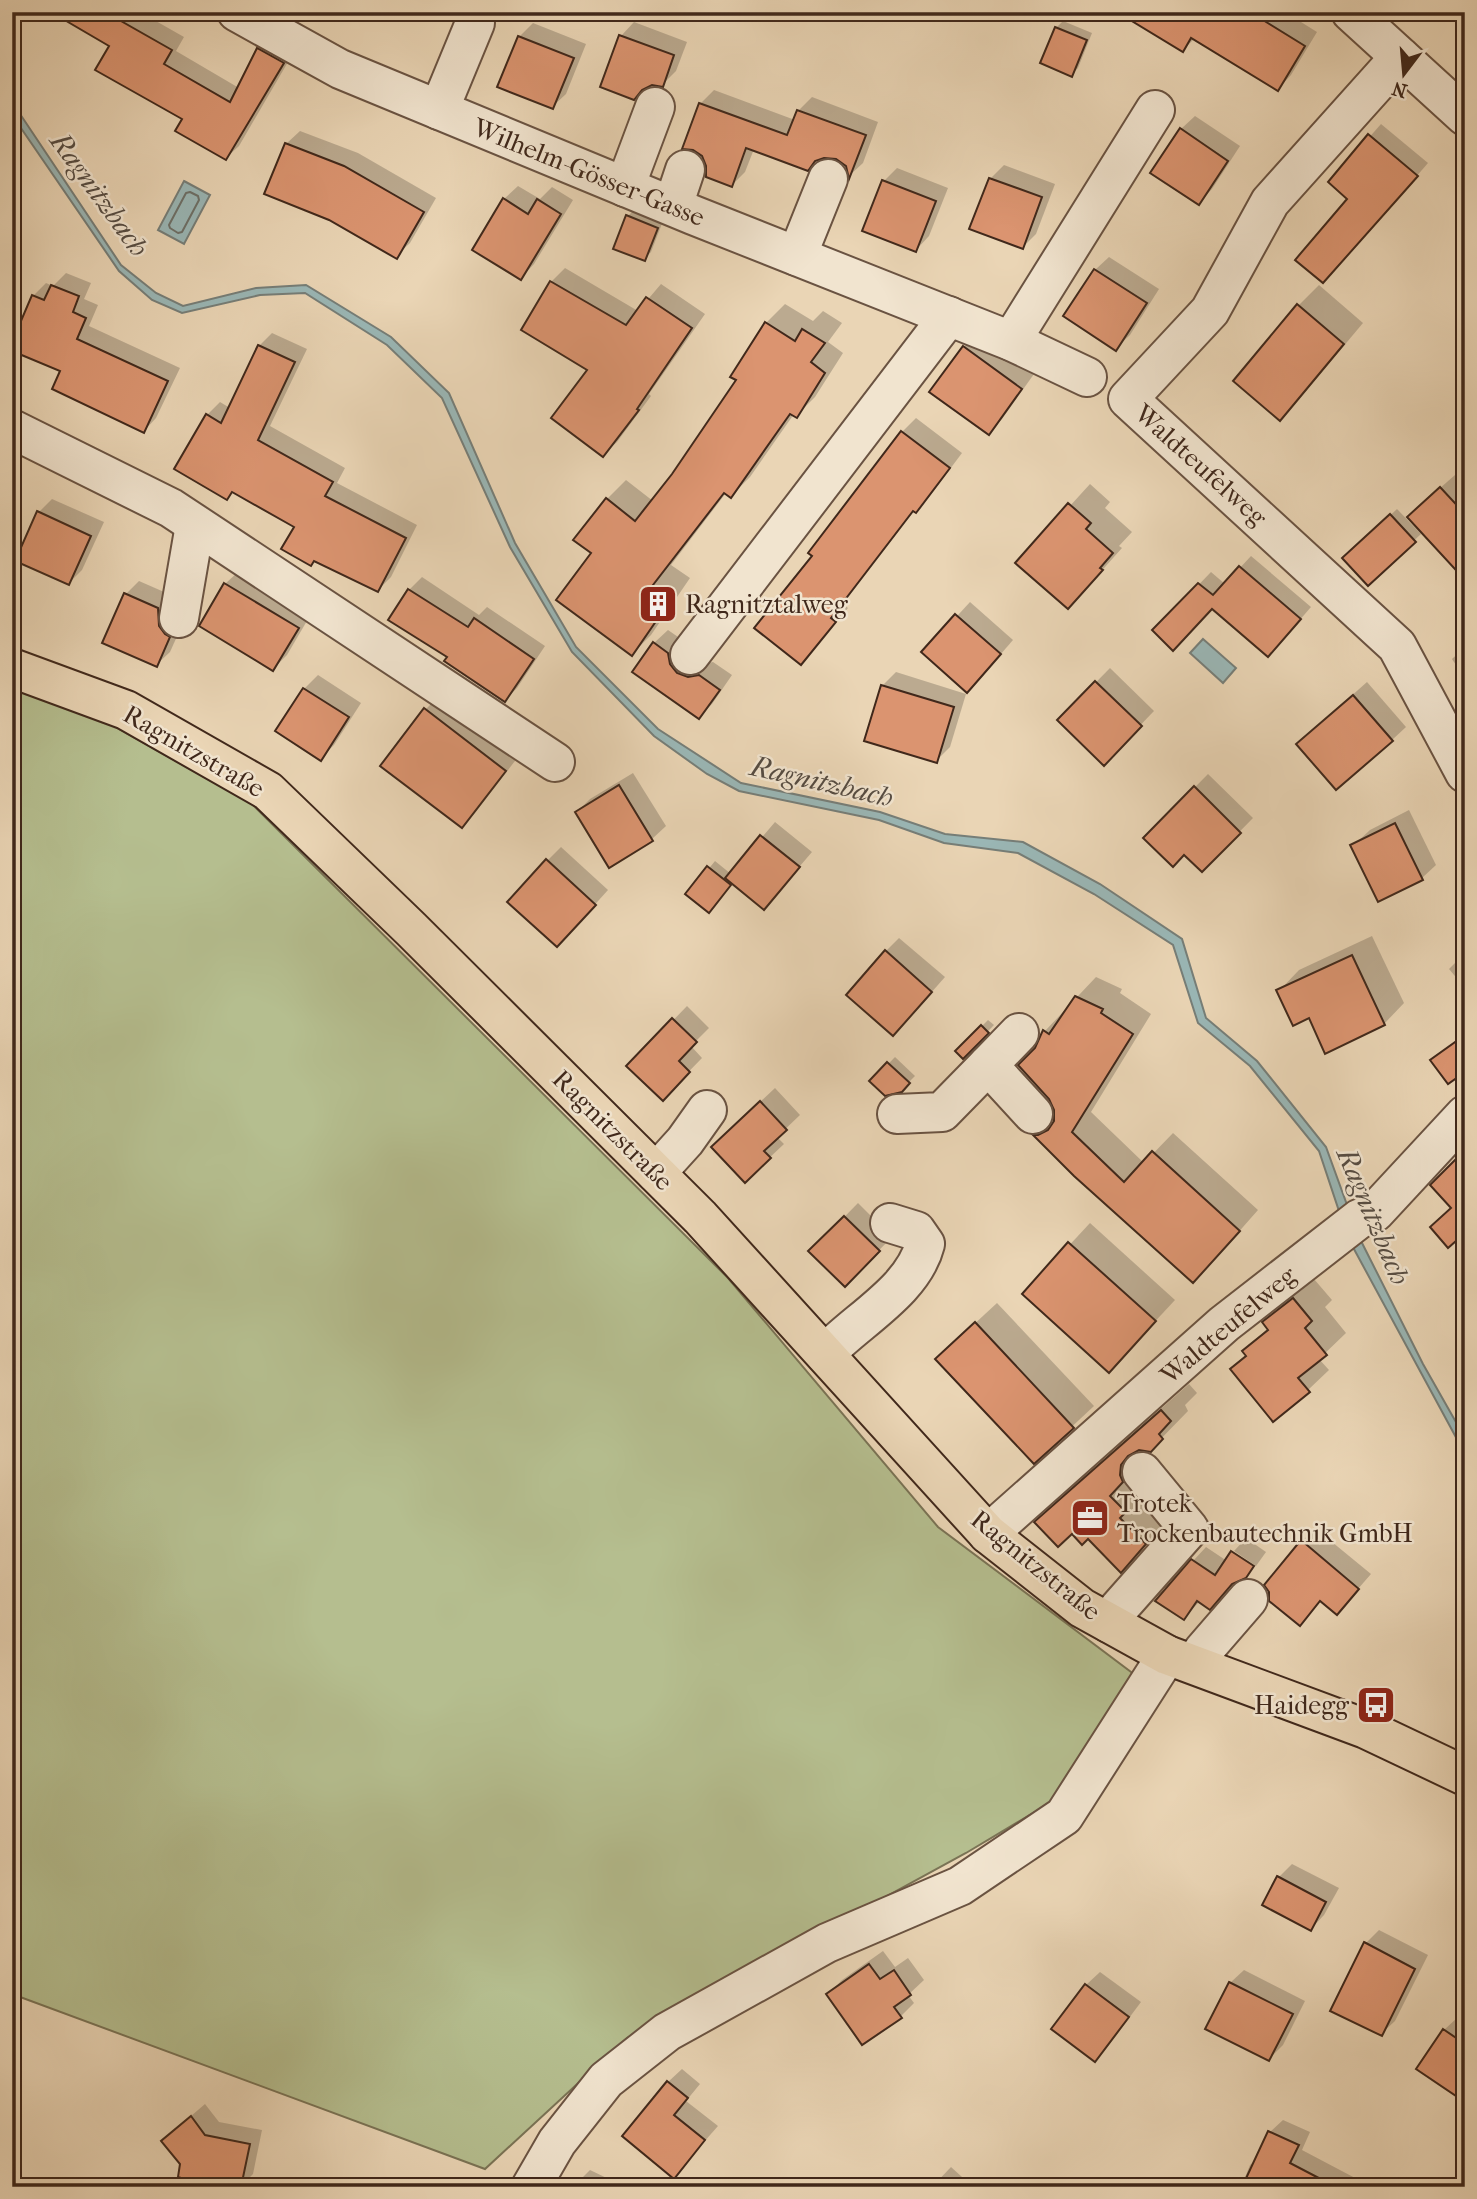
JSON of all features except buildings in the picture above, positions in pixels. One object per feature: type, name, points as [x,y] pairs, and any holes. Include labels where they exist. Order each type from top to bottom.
[{"type":"main road","name":"Ragnitzstraße","points":[[12,668],[126,710],[268,791],[411,929],[700,1217],[988,1534],[1082,1608],[1110,1623],[1463,1771]]},
{"type":"street","name":"Wilhelm-Gösser-Gasse","points":[[236,12],[341,69],[625,187],[1011,341],[1087,377]]},
{"type":"street","points":[[1351,12],[1465,116]]},
{"type":"street","points":[[439,110],[475,23]]},
{"type":"street","name":"Waldteufelweg","points":[[1400,57],[1270,202],[1210,311],[1128,399],[1397,646],[1465,773]]},
{"type":"street","points":[[625,187],[655,107]]},
{"type":"street","points":[[1011,341],[1155,110]]},
{"type":"street","points":[[673,206],[685,170]]},
{"type":"street","points":[[797,256],[828,179]]},
{"type":"street","points":[[690,655],[949,316]]},
{"type":"street","points":[[12,429],[171,508],[555,762]]},
{"type":"street","points":[[179,618],[195,524]]},
{"type":"street","points":[[897,1114],[942,1112],[1019,1033]]},
{"type":"street","points":[[988,1065],[1033,1114]]},
{"type":"street","points":[[656,1173],[707,1110]]},
{"type":"street","name":"Waldteufelweg","points":[[988,1534],[1224,1324],[1351,1226],[1375,1212],[1465,1115]]},
{"type":"street","points":[[825,1354],[903,1284],[921,1260],[926,1244],[916,1231],[890,1223]]},
{"type":"street","points":[[1110,1623],[1119,1608],[1188,1529],[1142,1472]]},
{"type":"street","points":[[531,2187],[557,2142],[606,2080],[667,2032],[827,1943],[960,1886],[1064,1816],[1185,1653],[1248,1599]]},
{"type":"green space","points":[[12,689],[64,698],[252,804],[728,1278],[938,1527],[1135,1675],[1060,1797],[966,1853],[627,2038],[485,2169],[12,1994]]},
{"type":"water","name":"Ragnitzbach","points":[[12,102],[121,265],[156,293],[183,306],[256,288],[306,285],[391,337],[449,393],[515,543],[576,647],[658,729],[741,783],[880,812],[945,834],[1023,842],[1100,884],[1182,939],[1206,1018],[1257,1061],[1326,1147],[1358,1235],[1423,1364],[1465,1438],[1465,1454],[1348,1238],[1319,1151],[1250,1066],[1198,1023],[1173,945],[1094,894],[1018,853],[944,843],[879,820],[739,791],[707,774],[654,736],[572,652],[510,547],[442,398],[387,345],[305,293],[260,295],[182,313],[152,300],[119,271],[12,115]]},
{"type":"water","points":[[184,181],[210,195],[184,244],[158,230]]},
{"type":"water","points":[[1203,639],[1236,668],[1223,683],[1190,653]]},
{"type":"place","name":"Ragnitztalweg","points":[[658,604]]},
{"type":"place","name":"Trotek Trockenbautechnik GmbH","points":[[1090,1518]]},
{"type":"place","name":"Haidegg","points":[[1376,1705]]}]
